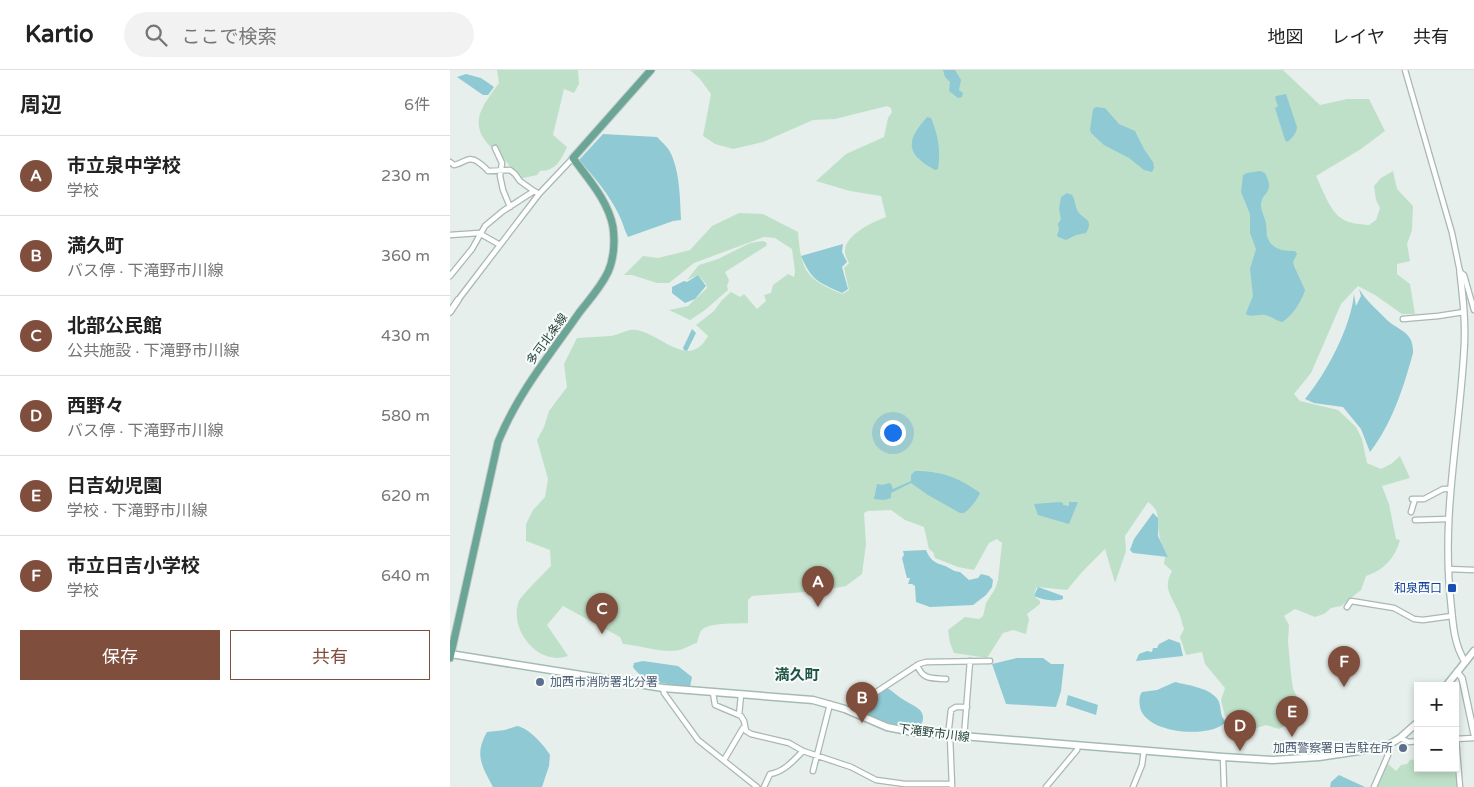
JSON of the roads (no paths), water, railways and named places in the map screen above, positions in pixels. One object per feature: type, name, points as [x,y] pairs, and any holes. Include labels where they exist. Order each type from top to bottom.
[{"type":"main road","points":[[573,158],[651,70]]},
{"type":"main road","name":"多可北条線","points":[[450,656],[498,442],[507,420],[523,391],[595,292],[608,272],[612,260],[614,242],[610,215],[603,199],[573,158]]},
{"type":"main road","points":[[1449,682],[1474,651]]},
{"type":"main road","name":"下滝野市川線","points":[[450,656],[662,688],[801,698],[830,704],[887,727],[912,732],[1273,760],[1319,757],[1390,744],[1414,726]]},
{"type":"street","points":[[1405,70],[1452,233],[1460,272],[1464,311],[1465,351],[1450,489],[1448,569],[1455,637],[1459,652],[1465,662]]},
{"type":"street","points":[[495,148],[502,163],[501,183],[510,206]]},
{"type":"street","points":[[450,162],[454,165],[473,158],[488,171],[510,170],[520,181],[539,194]]},
{"type":"street","points":[[450,312],[539,194],[573,158]]},
{"type":"street","points":[[450,276],[472,249],[485,226],[510,206],[534,191]]},
{"type":"street","points":[[450,235],[480,234],[500,245]]},
{"type":"street","points":[[1403,319],[1474,310],[1464,275],[1460,272]]},
{"type":"street","points":[[1411,512],[1414,499],[1424,499],[1443,490],[1450,489]]},
{"type":"street","points":[[1415,520],[1448,519]]},
{"type":"street","points":[[1448,569],[1474,570]]},
{"type":"street","points":[[1347,607],[1352,602],[1394,608],[1414,619],[1423,620],[1452,616]]},
{"type":"street","points":[[964,737],[970,661]]},
{"type":"street","points":[[862,717],[875,694],[916,665],[926,662],[990,662]]},
{"type":"street","points":[[916,665],[922,675],[946,679]]},
{"type":"street","points":[[1457,672],[1462,678],[1474,734]]},
{"type":"street","points":[[662,688],[698,740],[756,787]]},
{"type":"street","points":[[713,693],[715,705],[739,715],[744,721],[746,731],[751,734],[789,743],[803,751],[851,767],[876,780],[915,786],[952,786],[949,736],[951,710],[956,707],[967,707]]},
{"type":"street","points":[[739,715],[741,695]]},
{"type":"street","points":[[813,771],[830,704]]},
{"type":"street","points":[[724,760],[736,738],[745,728]]},
{"type":"street","points":[[1400,738],[1409,742],[1414,741]]},
{"type":"street","points":[[1459,739],[1474,738]]},
{"type":"street","points":[[1374,787],[1388,755],[1390,744]]},
{"type":"street","points":[[1046,787],[1077,750],[1078,745]]},
{"type":"street","points":[[1133,787],[1142,765],[1144,750]]},
{"type":"street","points":[[764,787],[770,774],[784,770],[803,751]]},
{"type":"street","points":[[1223,756],[1224,787]]},
{"type":"street","points":[[1458,772],[1460,787]]},
{"type":"water","points":[[943,70],[955,70],[961,80],[959,90],[963,93],[962,97],[958,98],[949,91],[950,82],[945,77]]},
{"type":"water","points":[[466,74],[481,78],[494,87],[488,95],[483,95],[457,77]]},
{"type":"water","points":[[1286,94],[1297,127],[1294,135],[1287,142],[1275,108],[1278,106],[1276,96]]},
{"type":"water","points":[[1096,107],[1105,108],[1119,124],[1135,131],[1153,162],[1154,168],[1152,172],[1144,170],[1129,158],[1104,145],[1091,133],[1093,109]]},
{"type":"water","points":[[927,117],[931,118],[938,143],[939,162],[938,169],[935,170],[918,158],[912,147],[915,134]]},
{"type":"water","points":[[603,134],[657,137],[666,146],[677,171],[681,220],[628,237],[611,200],[579,160]]},
{"type":"water","points":[[1260,171],[1265,173],[1269,185],[1261,205],[1267,236],[1274,247],[1295,251],[1297,254],[1293,262],[1294,266],[1305,290],[1296,308],[1282,322],[1263,315],[1249,316],[1246,313],[1253,296],[1250,269],[1256,249],[1250,233],[1250,214],[1241,192],[1243,175]]},
{"type":"water","points":[[1067,193],[1072,195],[1077,210],[1089,224],[1086,233],[1066,240],[1057,235],[1059,230],[1058,224],[1061,219],[1059,209],[1061,197]]},
{"type":"water","points":[[843,244],[842,252],[847,262],[842,267],[848,289],[842,293],[812,276],[801,256]]},
{"type":"water","points":[[698,275],[706,286],[695,299],[685,303],[672,293],[672,287],[684,281],[687,282]]},
{"type":"water","points":[[1359,289],[1385,318],[1408,335],[1413,345],[1413,353],[1406,378],[1391,417],[1370,452],[1361,429],[1343,407],[1314,403],[1305,399],[1321,377],[1336,350],[1348,321],[1354,294],[1356,306],[1361,296]]},
{"type":"water","points":[[692,329],[696,333],[687,351],[683,348]]},
{"type":"water","points":[[915,471],[933,472],[949,476],[980,493],[974,504],[964,513],[960,513],[928,495],[911,483],[891,493],[891,498],[884,500],[874,499],[877,484],[889,483],[893,489],[911,481],[911,475]]},
{"type":"water","points":[[1060,502],[1063,505],[1069,506],[1069,502],[1078,502],[1069,524],[1038,515],[1034,504]]},
{"type":"water","points":[[1153,513],[1158,518],[1158,536],[1168,557],[1133,553],[1130,550],[1134,539]]},
{"type":"water","points":[[926,550],[933,561],[960,572],[969,580],[978,578],[981,574],[989,576],[993,580],[992,587],[986,595],[973,605],[930,607],[916,602],[915,586],[908,584],[910,578],[907,578],[902,558],[904,555],[903,551]]},
{"type":"water","points":[[1038,587],[1063,596],[1063,599],[1048,600],[1034,596]]},
{"type":"water","points":[[1169,639],[1180,643],[1183,656],[1136,661],[1139,654],[1147,651],[1152,652],[1153,648],[1157,648],[1159,644]]},
{"type":"water","points":[[1017,658],[1043,658],[1051,664],[1064,664],[1061,691],[1056,707],[1006,704],[992,664]]},
{"type":"water","points":[[643,661],[678,666],[692,677],[690,687],[659,682],[643,677],[633,667],[634,663]]},
{"type":"water","points":[[1175,682],[1198,688],[1215,696],[1219,703],[1222,717],[1226,722],[1207,731],[1179,731],[1153,723],[1144,716],[1140,707],[1142,692],[1157,690]]},
{"type":"water","points":[[887,688],[921,711],[923,714],[922,723],[911,727],[903,726],[867,715],[876,695]]},
{"type":"water","points":[[1068,695],[1098,705],[1096,715],[1066,705]]},
{"type":"water","points":[[517,726],[531,733],[550,755],[549,766],[542,787],[493,787],[483,766],[480,754],[487,732],[505,730]]},
{"type":"water","points":[[1339,775],[1365,787],[1330,787],[1331,782]]},
{"type":"place","name":"和泉西口","points":[[1452,588]]},
{"type":"place","name":"市立泉中学校","points":[[818,607]]},
{"type":"place","name":"北部公民館","points":[[602,634]]},
{"type":"place","name":"加西市消防署北分署","points":[[540,682]]},
{"type":"place","name":"市立日吉小学校","points":[[1344,687]]},
{"type":"place","name":"満久町","points":[[862,723]]},
{"type":"place","name":"日吉幼児園","points":[[1292,737]]},
{"type":"place","name":"加西警察署日吉駐在所","points":[[1403,748]]},
{"type":"place","name":"西野々","points":[[1240,751]]},
{"type":"district","name":"満久町","points":[[797,675]]}]
